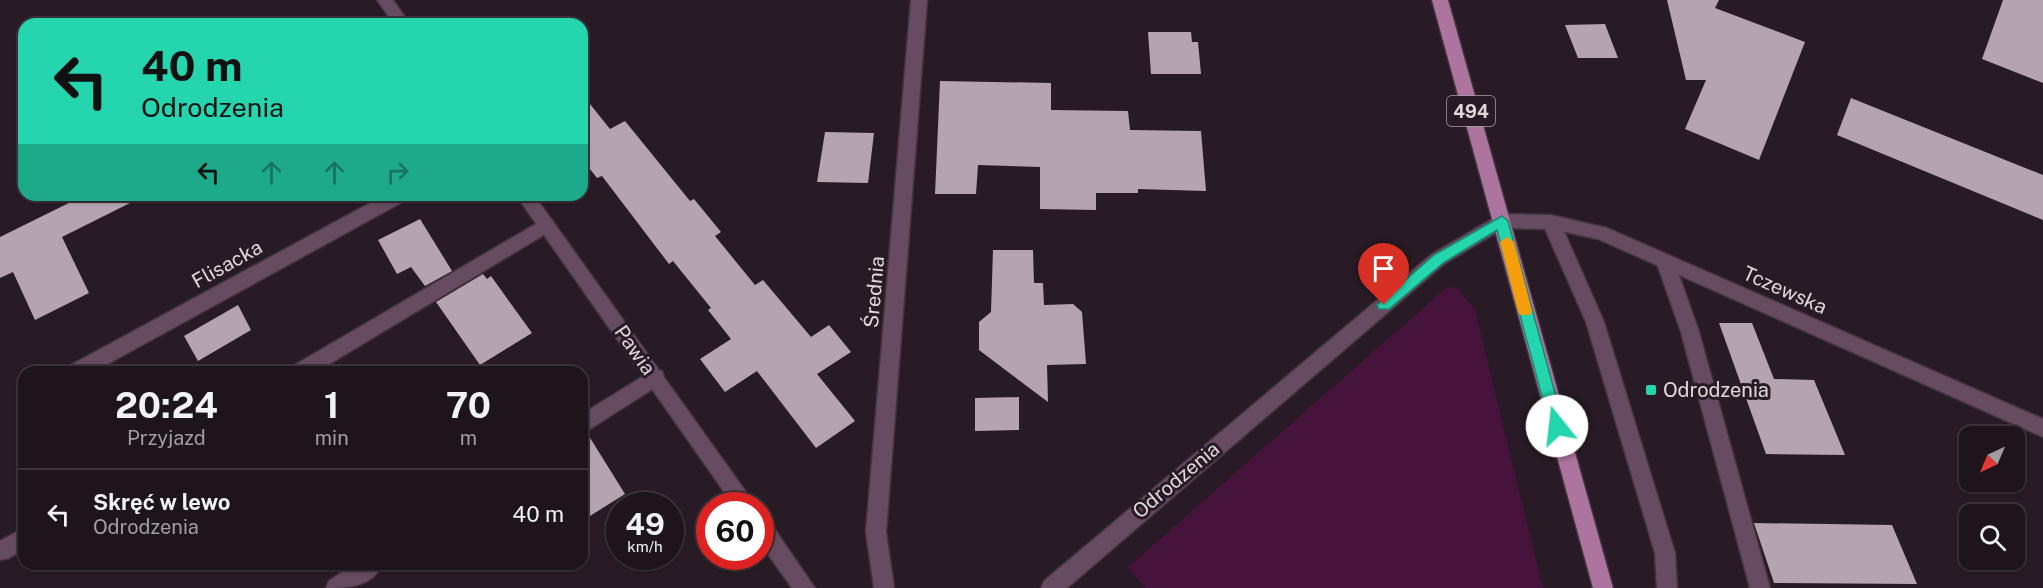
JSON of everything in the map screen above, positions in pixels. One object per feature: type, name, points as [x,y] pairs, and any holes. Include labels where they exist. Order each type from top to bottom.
[{"type":"main road","name":"494","points":[[1440,0],[1603,588]]},
{"type":"street","points":[[385,0],[398,18]]},
{"type":"street","name":"Średnia","points":[[884,588],[876,532],[919,0]]},
{"type":"street","name":"Flisacka","points":[[87,366],[389,201]]},
{"type":"street","name":"Pawia","points":[[529,201],[736,492]]},
{"type":"street","name":"Tczewska","points":[[1502,221],[1551,222],[1601,233],[2043,428]]},
{"type":"street","name":"Odrodzenia","points":[[1051,588],[1438,259],[1502,221]]},
{"type":"street","points":[[1551,222],[1595,322],[1665,553],[1667,588]]},
{"type":"street","points":[[310,366],[546,225]]},
{"type":"street","points":[[1665,261],[1690,332],[1760,588]]},
{"type":"street","points":[[588,421],[655,377]]},
{"type":"street","points":[[2,551],[18,542]]},
{"type":"street","points":[[774,545],[805,588]]},
{"type":"street","points":[[336,588],[363,570]]},
{"type":"shaded area","points":[[1447,287],[1457,287],[1475,310],[1543,588],[1145,588],[1128,567]]},
{"type":"building","points":[[1667,0],[1719,0],[1715,8],[1805,42],[1759,160],[1685,129],[1706,80],[1686,80]]},
{"type":"building","points":[[2003,0],[2043,0],[2043,83],[1982,59]]},
{"type":"building","points":[[1605,24],[1618,58],[1578,58],[1565,25]]},
{"type":"building","points":[[1148,32],[1191,32],[1192,42],[1198,42],[1201,74],[1151,74]]},
{"type":"building","points":[[940,81],[1051,83],[1051,110],[1128,111],[1130,130],[1201,131],[1206,191],[1138,189],[1138,193],[1096,193],[1096,210],[1040,209],[1040,167],[978,165],[976,194],[935,194]]},
{"type":"building","points":[[1851,98],[2043,175],[2043,220],[1837,135]]},
{"type":"building","points":[[588,102],[610,129],[625,121],[690,201],[694,199],[721,232],[715,236],[755,285],[763,280],[811,337],[829,325],[851,352],[817,374],[855,421],[816,448],[757,371],[725,392],[700,359],[731,339],[708,310],[711,308],[673,261],[669,264],[602,176],[597,178],[588,167]]},
{"type":"building","points":[[825,132],[874,133],[868,183],[817,182]]},
{"type":"building","points":[[73,201],[129,201],[130,203],[62,237],[89,293],[35,320],[13,272],[0,278],[0,237]]},
{"type":"building","points":[[420,219],[452,271],[425,286],[411,267],[397,274],[378,240]]},
{"type":"building","points":[[993,250],[1033,250],[1034,283],[1043,283],[1044,305],[1073,304],[1082,312],[1086,364],[1047,365],[1048,402],[979,350],[979,322],[991,312]]},
{"type":"building","points":[[483,274],[487,279],[491,276],[532,333],[480,365],[436,302]]},
{"type":"building","points":[[238,305],[251,330],[198,361],[184,336]]},
{"type":"building","points":[[1719,323],[1752,323],[1774,379],[1814,380],[1845,455],[1766,454]]},
{"type":"building","points":[[1019,397],[1019,430],[975,431],[975,398]]},
{"type":"building","points":[[588,435],[624,492],[606,492],[606,506],[588,517]]},
{"type":"building","points":[[1754,523],[1892,525],[1917,584],[1774,583]]},
{"type":"slow traffic","points":[[1507,242],[1525,311]]},
{"type":"place","name":"Odrodzenia","points":[[1651,390]]},
{"type":"route","points":[[1384,305],[1438,259],[1502,221],[1557,426]]}]
